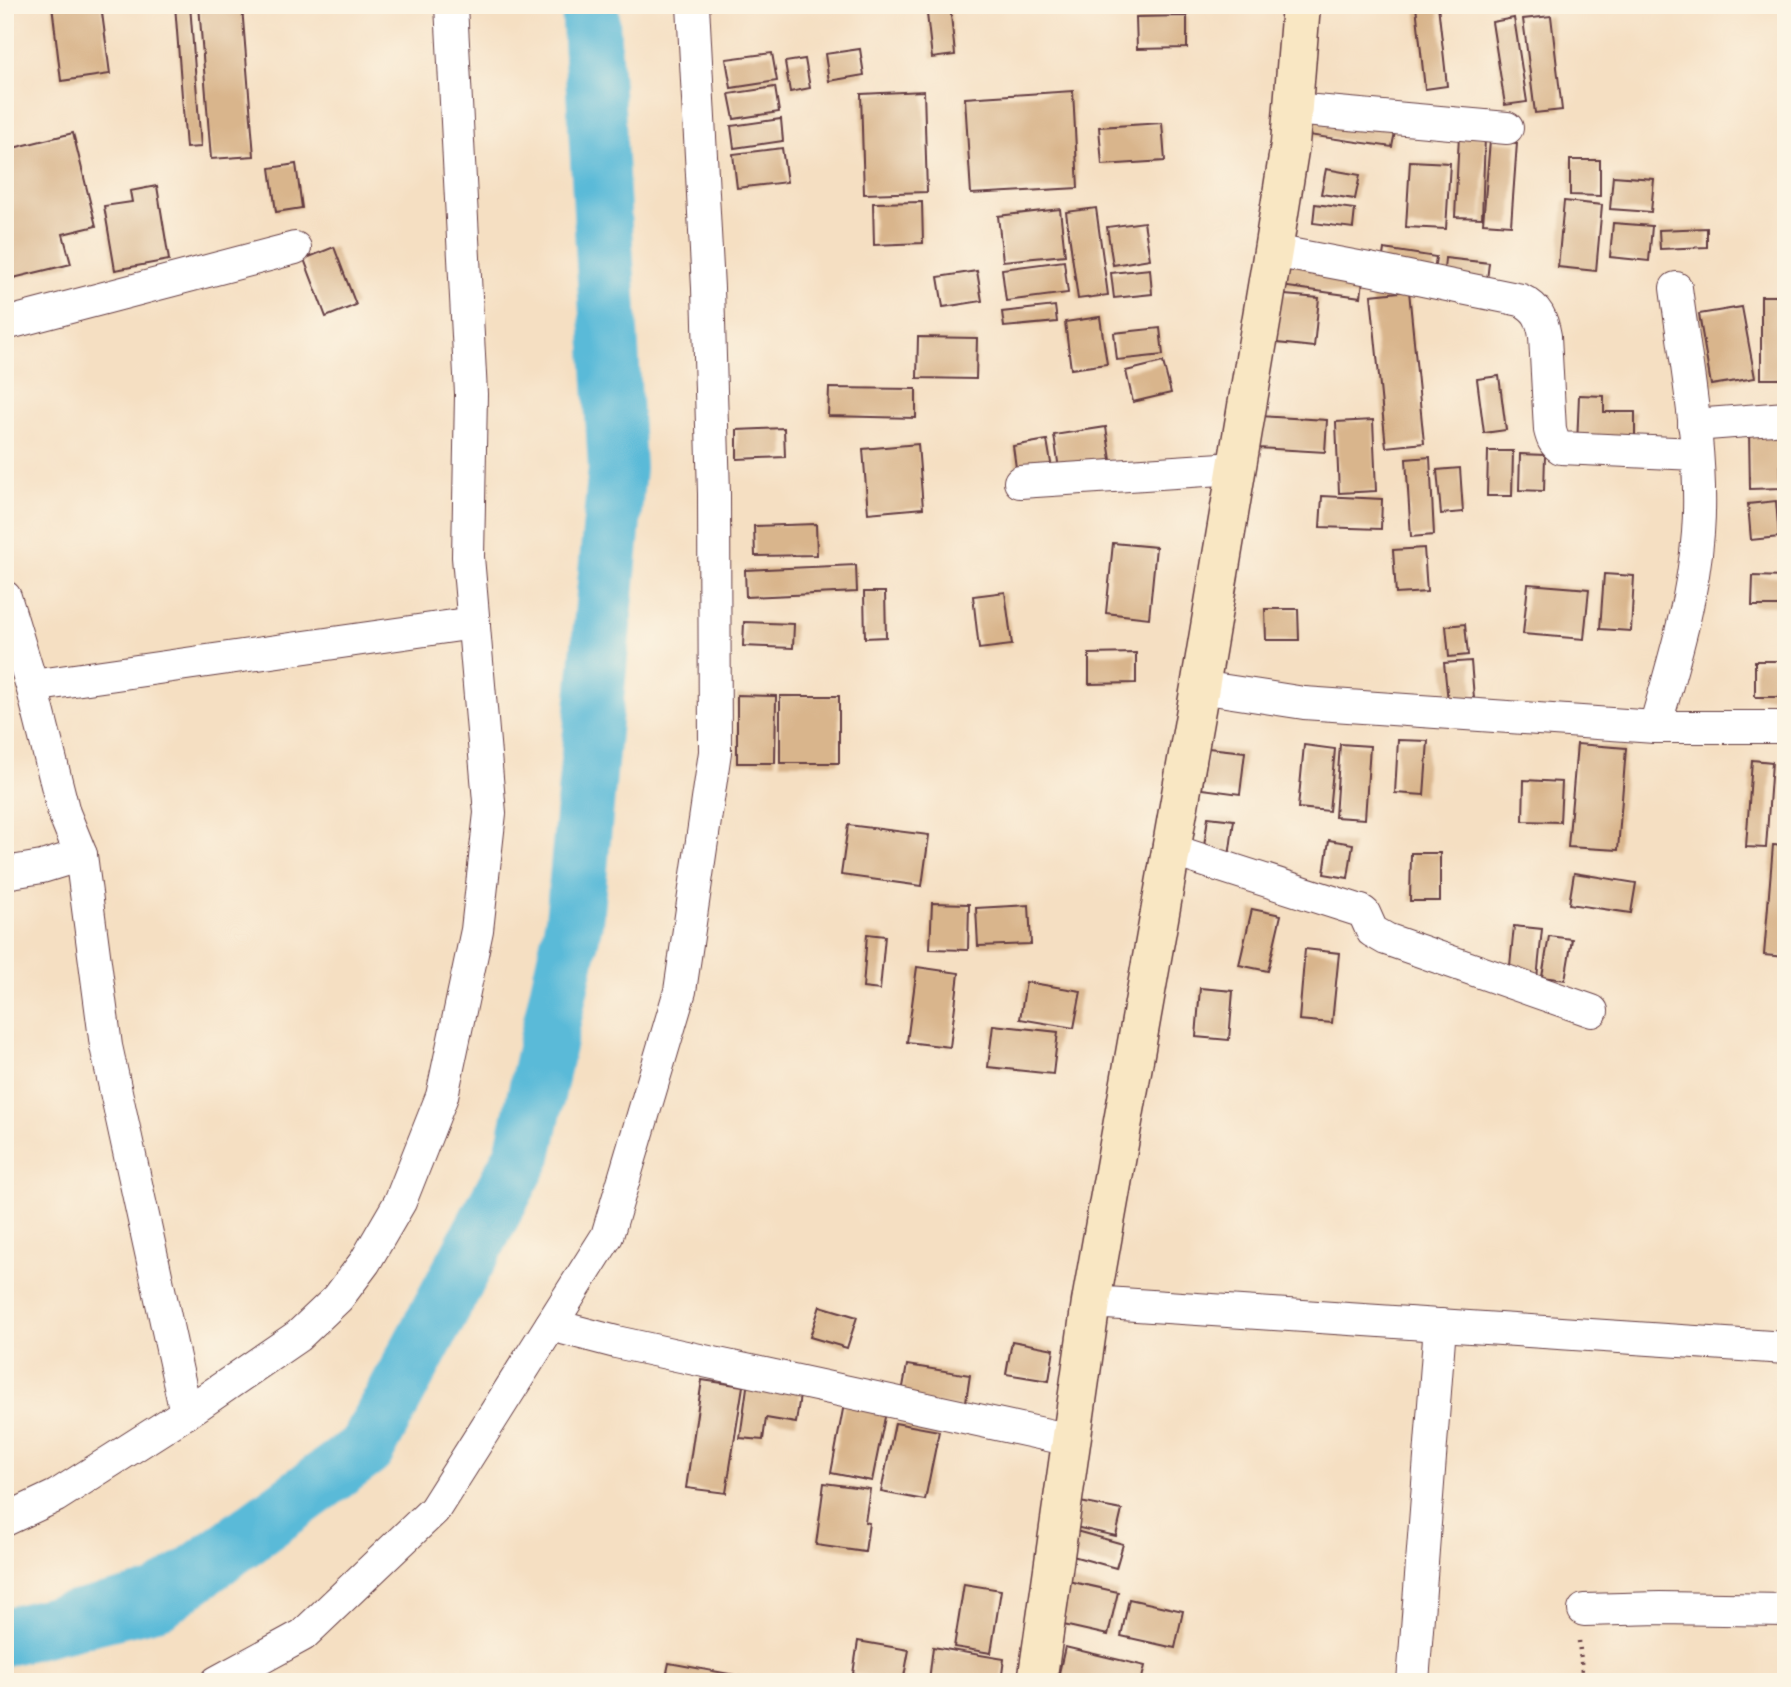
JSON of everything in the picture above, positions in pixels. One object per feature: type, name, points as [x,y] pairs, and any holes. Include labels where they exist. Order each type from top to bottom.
[{"type":"street","points":[[5,1520],[56,1496],[186,1413],[298,1336],[338,1298],[365,1262],[400,1202],[442,1096],[477,930],[490,813],[468,557],[471,394],[452,5]]},
{"type":"street","points":[[217,1682],[303,1635],[434,1510],[607,1236],[680,991],[715,752],[714,494],[708,288],[693,5]]},
{"type":"street","points":[[1037,1682],[1091,1302],[1200,687],[1290,144],[1301,5]]},
{"type":"street","points":[[1293,109],[1507,128]]},
{"type":"street","points":[[5,324],[295,248]]},
{"type":"street","points":[[1273,251],[1521,300],[1528,304],[1537,312],[1542,322],[1550,430],[1551,436],[1561,448],[1695,440],[1786,418]]},
{"type":"street","points":[[1655,727],[1683,627],[1698,532],[1699,482],[1676,288]]},
{"type":"street","points":[[1020,482],[1237,468]]},
{"type":"street","points":[[5,597],[32,686],[64,813],[81,855],[107,1046],[186,1413]]},
{"type":"street","points":[[32,686],[474,623]]},
{"type":"street","points":[[1200,687],[1304,703],[1655,727],[1786,727]]},
{"type":"street","points":[[1171,850],[1361,911],[1372,931],[1386,939],[1592,1012]]},
{"type":"street","points":[[5,873],[42,867],[81,855]]},
{"type":"street","points":[[1091,1302],[1786,1348]]},
{"type":"street","points":[[551,1325],[630,1345],[1071,1440]]},
{"type":"street","points":[[1413,1682],[1440,1325]]},
{"type":"street","points":[[1584,1610],[1786,1610]]},
{"type":"path","points":[[1583,1682],[1579,1621],[1584,1610]]},
{"type":"building","points":[[52,5],[101,5],[110,74],[61,81]]},
{"type":"building","points":[[175,5],[190,5],[201,147],[186,148]]},
{"type":"building","points":[[199,5],[242,7],[254,156],[211,159]]},
{"type":"building","points":[[926,5],[950,5],[955,55],[932,58]]},
{"type":"building","points":[[1438,5],[1447,86],[1425,89],[1416,6]]},
{"type":"building","points":[[1187,16],[1187,48],[1137,49],[1136,17]]},
{"type":"building","points":[[1551,16],[1562,110],[1535,113],[1523,19]]},
{"type":"building","points":[[1514,18],[1527,102],[1505,105],[1492,22]]},
{"type":"building","points":[[860,49],[864,75],[829,81],[825,54]]},
{"type":"building","points":[[772,53],[777,81],[731,88],[726,59]]},
{"type":"building","points":[[805,59],[810,88],[790,92],[785,62]]},
{"type":"building","points":[[775,87],[779,112],[734,119],[729,94]]},
{"type":"building","points":[[924,91],[927,192],[864,194],[861,94]]},
{"type":"building","points":[[1073,91],[1078,188],[971,194],[965,98]]},
{"type":"building","points":[[1304,114],[1396,127],[1392,147],[1301,134]]},
{"type":"building","points":[[781,119],[783,141],[734,148],[731,126]]},
{"type":"building","points":[[1162,123],[1165,161],[1102,165],[1099,127]]},
{"type":"building","points":[[73,133],[96,226],[63,234],[71,264],[5,280],[5,150]]},
{"type":"building","points":[[1459,135],[1485,137],[1482,218],[1455,217]]},
{"type":"building","points":[[1490,141],[1517,143],[1511,225],[1483,223]]},
{"type":"building","points":[[782,148],[787,182],[737,188],[733,154]]},
{"type":"building","points":[[1570,160],[1600,160],[1600,196],[1570,195]]},
{"type":"building","points":[[1410,161],[1450,163],[1446,229],[1406,227]]},
{"type":"building","points":[[296,164],[302,208],[276,212],[270,168]]},
{"type":"building","points":[[1326,169],[1360,175],[1355,199],[1321,194]]},
{"type":"building","points":[[1613,176],[1654,179],[1651,212],[1610,209]]},
{"type":"building","points":[[157,186],[169,260],[115,270],[104,206],[132,202],[130,191]]},
{"type":"building","points":[[1564,201],[1602,205],[1596,271],[1558,267]]},
{"type":"building","points":[[922,202],[923,243],[874,245],[873,203]]},
{"type":"building","points":[[1315,204],[1355,209],[1353,228],[1313,223]]},
{"type":"building","points":[[1096,208],[1108,295],[1078,299],[1066,212]]},
{"type":"building","points":[[1060,209],[1065,255],[1003,261],[998,216]]},
{"type":"building","points":[[1144,222],[1150,259],[1113,265],[1107,227]]},
{"type":"building","points":[[1613,223],[1652,226],[1649,261],[1610,257]]},
{"type":"building","points":[[1707,228],[1707,247],[1660,249],[1659,230]]},
{"type":"building","points":[[334,247],[356,305],[326,317],[304,259]]},
{"type":"building","points":[[1384,249],[1436,257],[1433,278],[1381,270]]},
{"type":"building","points":[[1445,258],[1489,263],[1486,288],[1443,282]]},
{"type":"building","points":[[1277,259],[1364,271],[1361,297],[1273,285]]},
{"type":"building","points":[[1064,261],[1068,293],[1006,301],[1002,269]]},
{"type":"building","points":[[1150,269],[1152,294],[1114,298],[1111,273]]},
{"type":"building","points":[[977,271],[982,301],[943,307],[938,277]]},
{"type":"building","points":[[1409,291],[1424,443],[1386,447],[1371,295]]},
{"type":"building","points":[[1273,294],[1319,298],[1314,347],[1268,342]]},
{"type":"building","points":[[1761,296],[1786,296],[1786,379],[1761,379]]},
{"type":"building","points":[[1055,306],[1057,322],[1004,327],[1002,312]]},
{"type":"building","points":[[1742,307],[1755,378],[1711,385],[1699,314]]},
{"type":"building","points":[[1100,317],[1107,364],[1071,369],[1065,322]]},
{"type":"building","points":[[1160,328],[1163,355],[1117,360],[1114,333]]},
{"type":"building","points":[[918,337],[977,338],[976,379],[917,378]]},
{"type":"building","points":[[1163,362],[1171,393],[1133,402],[1126,371]]},
{"type":"building","points":[[1499,376],[1506,430],[1484,433],[1477,379]]},
{"type":"building","points":[[829,388],[916,389],[916,418],[828,416]]},
{"type":"building","points":[[1579,395],[1604,396],[1604,412],[1635,412],[1635,446],[1577,446]]},
{"type":"building","points":[[1259,416],[1327,420],[1325,452],[1257,448]]},
{"type":"building","points":[[1373,420],[1376,491],[1339,493],[1336,422]]},
{"type":"building","points":[[1106,427],[1111,460],[1059,469],[1054,435]]},
{"type":"building","points":[[784,428],[785,457],[737,459],[737,430]]},
{"type":"building","points":[[1780,429],[1781,488],[1750,489],[1749,430]]},
{"type":"building","points":[[1047,440],[1052,469],[1017,475],[1013,446]]},
{"type":"building","points":[[918,444],[923,508],[868,513],[863,449]]},
{"type":"building","points":[[1488,451],[1513,451],[1512,496],[1487,496]]},
{"type":"building","points":[[1520,454],[1545,455],[1544,491],[1519,490]]},
{"type":"building","points":[[1430,457],[1434,535],[1411,537],[1406,459]]},
{"type":"building","points":[[1460,468],[1463,512],[1441,514],[1437,470]]},
{"type":"building","points":[[1322,496],[1382,499],[1381,529],[1320,527]]},
{"type":"building","points":[[1776,501],[1779,537],[1751,540],[1748,504]]},
{"type":"building","points":[[816,524],[817,555],[755,556],[754,526]]},
{"type":"building","points":[[1113,543],[1156,547],[1149,618],[1106,613]]},
{"type":"building","points":[[1424,548],[1427,592],[1396,594],[1393,550]]},
{"type":"building","points":[[856,565],[857,592],[746,597],[745,570]]},
{"type":"building","points":[[1604,574],[1634,576],[1631,631],[1600,629]]},
{"type":"building","points":[[1753,576],[1786,577],[1786,606],[1752,606]]},
{"type":"building","points":[[1528,584],[1589,589],[1584,639],[1523,634]]},
{"type":"building","points":[[864,592],[885,592],[886,637],[865,638]]},
{"type":"building","points":[[1005,592],[1012,645],[979,649],[973,596]]},
{"type":"building","points":[[1265,609],[1298,609],[1299,640],[1266,640]]},
{"type":"building","points":[[744,622],[794,624],[793,648],[743,646]]},
{"type":"building","points":[[1465,624],[1468,655],[1449,657],[1446,626]]},
{"type":"building","points":[[1136,653],[1136,683],[1089,684],[1089,654]]},
{"type":"building","points":[[1471,661],[1474,698],[1448,701],[1444,663]]},
{"type":"building","points":[[1755,661],[1783,661],[1783,697],[1755,697]]},
{"type":"building","points":[[737,695],[776,696],[775,763],[737,763]]},
{"type":"building","points":[[780,696],[839,696],[839,763],[780,763]]},
{"type":"building","points":[[1398,740],[1428,741],[1424,795],[1395,793]]},
{"type":"building","points":[[1340,744],[1370,746],[1365,819],[1335,817]]},
{"type":"building","points":[[1577,744],[1626,748],[1618,850],[1568,847]]},
{"type":"building","points":[[1304,745],[1335,749],[1329,811],[1298,808]]},
{"type":"building","points":[[1208,748],[1245,752],[1240,794],[1202,789]]},
{"type":"building","points":[[1752,760],[1772,762],[1766,848],[1746,847]]},
{"type":"building","points":[[1524,780],[1562,782],[1560,822],[1523,821]]},
{"type":"building","points":[[1208,817],[1234,820],[1229,857],[1203,854]]},
{"type":"building","points":[[848,825],[929,835],[922,886],[841,875]]},
{"type":"building","points":[[1329,840],[1353,844],[1348,878],[1324,874]]},
{"type":"building","points":[[1773,845],[1786,846],[1786,957],[1764,955]]},
{"type":"building","points":[[1411,853],[1440,853],[1440,901],[1410,901]]},
{"type":"building","points":[[1574,873],[1636,883],[1631,913],[1569,904]]},
{"type":"building","points":[[932,903],[969,904],[968,950],[930,949]]},
{"type":"building","points":[[1029,905],[1031,944],[978,946],[976,908]]},
{"type":"building","points":[[1252,909],[1281,915],[1268,971],[1239,965]]},
{"type":"building","points":[[1514,926],[1542,929],[1537,979],[1509,976]]},
{"type":"building","points":[[867,934],[885,936],[880,990],[863,988]]},
{"type":"building","points":[[1549,936],[1572,939],[1565,980],[1542,977]]},
{"type":"building","points":[[1305,949],[1339,953],[1332,1023],[1299,1020]]},
{"type":"building","points":[[917,967],[959,973],[950,1047],[907,1042]]},
{"type":"building","points":[[1026,982],[1081,991],[1074,1028],[1020,1019]]},
{"type":"building","points":[[1200,988],[1233,991],[1229,1040],[1196,1037]]},
{"type":"building","points":[[993,1025],[1058,1032],[1053,1074],[988,1067]]},
{"type":"building","points":[[820,1306],[857,1317],[847,1348],[810,1337]]},
{"type":"building","points":[[1012,1341],[1054,1349],[1049,1381],[1006,1374]]},
{"type":"building","points":[[907,1365],[970,1375],[965,1408],[901,1398]]},
{"type":"building","points":[[702,1380],[743,1386],[726,1493],[686,1488]]},
{"type":"building","points":[[748,1380],[801,1388],[796,1423],[766,1418],[763,1440],[740,1438]]},
{"type":"building","points":[[844,1404],[886,1412],[872,1481],[831,1473]]},
{"type":"building","points":[[895,1423],[939,1431],[925,1500],[881,1492]]},
{"type":"building","points":[[824,1483],[870,1489],[865,1522],[869,1523],[865,1552],[816,1545]]},
{"type":"building","points":[[1080,1502],[1122,1510],[1116,1536],[1075,1527]]},
{"type":"building","points":[[1076,1531],[1123,1544],[1116,1568],[1069,1555]]},
{"type":"building","points":[[1068,1581],[1118,1592],[1108,1635],[1059,1624]]},
{"type":"building","points":[[964,1584],[1001,1590],[991,1653],[954,1647]]},
{"type":"building","points":[[1129,1599],[1183,1611],[1175,1648],[1121,1636]]},
{"type":"building","points":[[858,1641],[909,1650],[903,1682],[853,1674]]},
{"type":"building","points":[[933,1647],[1004,1659],[1001,1682],[929,1681]]},
{"type":"building","points":[[1065,1647],[1145,1666],[1141,1682],[1057,1682]]},
{"type":"building","points":[[669,1663],[762,1680],[665,1682]]},
{"type":"waterway","points":[[5,1637],[159,1600],[366,1449],[523,1155],[574,921],[617,468],[590,5]]}]
